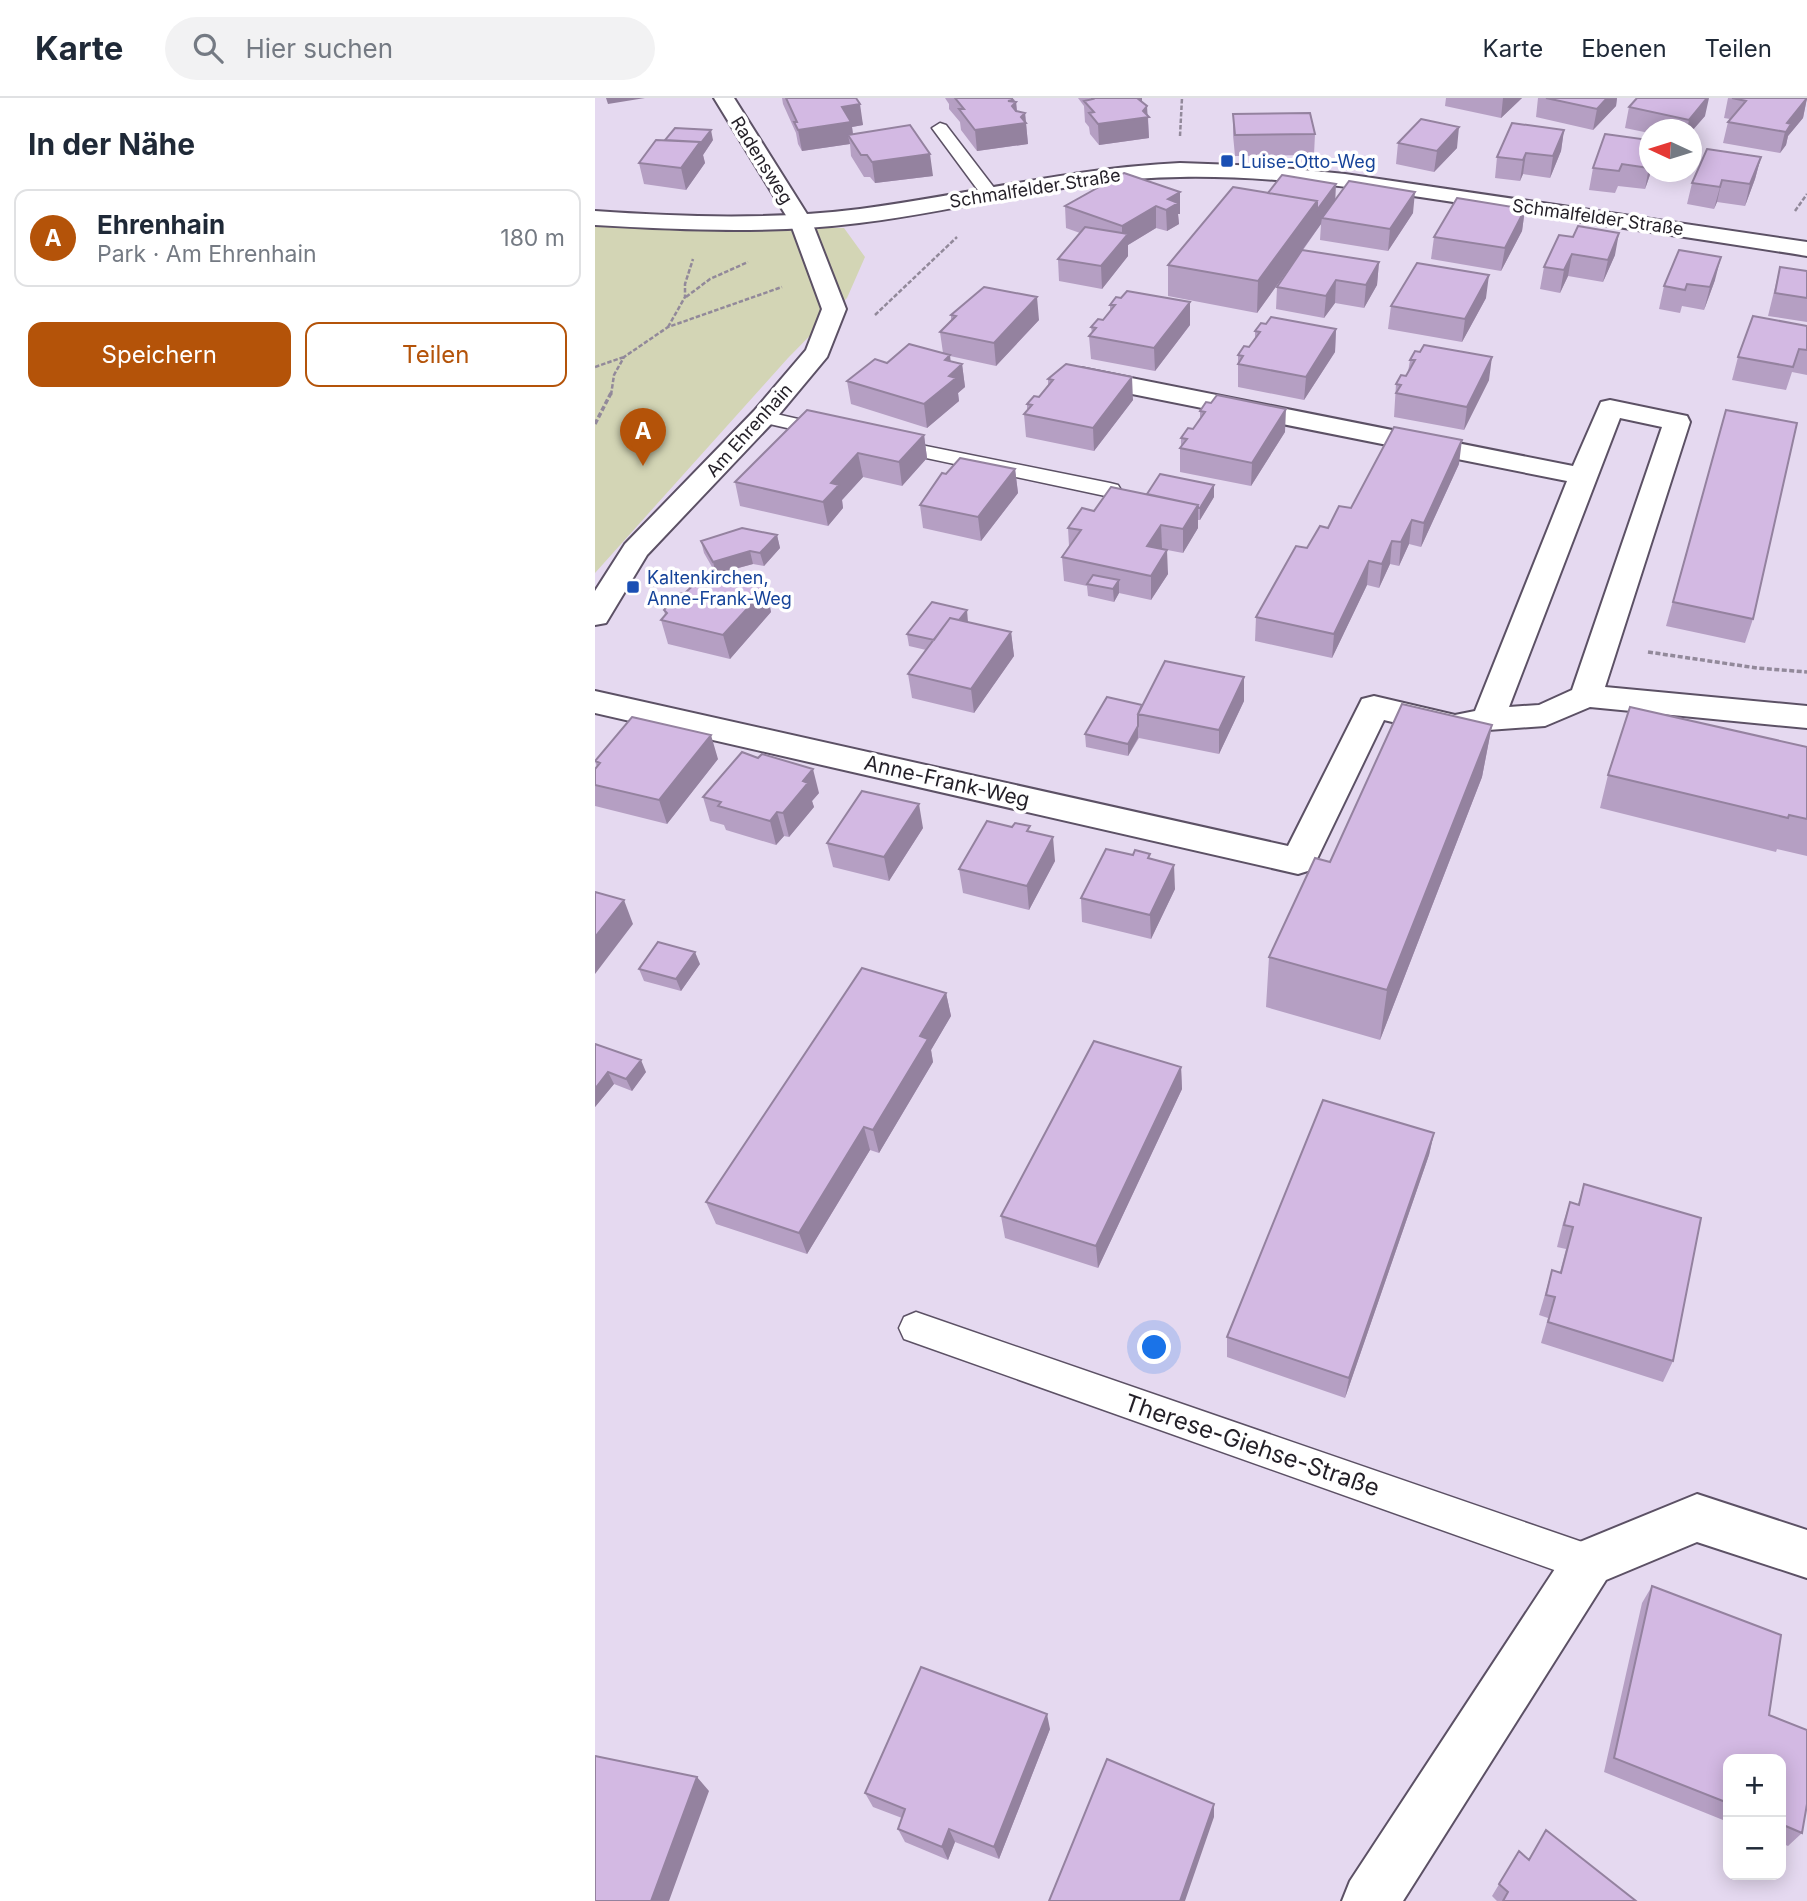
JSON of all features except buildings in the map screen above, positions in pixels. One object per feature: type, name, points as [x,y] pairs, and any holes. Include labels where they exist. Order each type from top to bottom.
[{"type":"street","name":"Radensweg","points":[[724,98],[801,222]]},
{"type":"street","name":"Schmalfelder Straße","points":[[595,218],[716,225],[801,222],[893,211],[1106,174],[1178,170],[1223,171],[1335,179],[1807,249]]},
{"type":"street","name":"Am Ehrenhain","points":[[595,616],[635,550],[763,417],[818,352],[834,309],[801,222]]},
{"type":"street","points":[[1064,373],[1583,476]]},
{"type":"street","points":[[1586,696],[1677,422],[1609,408],[1488,719],[1545,715],[1586,696],[1807,717]]},
{"type":"street","name":"Anne-Frank-Weg","points":[[595,702],[1298,861],[1374,707],[1455,726],[1488,719]]},
{"type":"street","points":[[1370,1901],[1588,1563],[1697,1518],[1807,1554]]},
{"type":"lane","points":[[940,128],[989,193]]},
{"type":"lane","points":[[763,417],[845,435]]},
{"type":"lane","points":[[872,441],[1110,490]]},
{"type":"lane","name":"Therese-Giehse-Straße","points":[[916,1328],[1588,1563]]},
{"type":"path","points":[[873,316],[953,243],[989,193]]},
{"type":"path","points":[[668,327],[685,297],[691,261],[714,237],[716,225]]},
{"type":"path","points":[[685,297],[710,279],[756,259]]},
{"type":"path","points":[[595,367],[624,357],[668,327],[819,273]]},
{"type":"path","points":[[595,424],[610,399],[614,375],[624,357]]},
{"type":"path","points":[[1603,645],[1757,668],[1807,672]]},
{"type":"green space","points":[[595,221],[844,228],[865,257],[847,298],[788,358],[595,573]]},
{"type":"place","name":"Luise-Otto-Weg","points":[[1227,161]]},
{"type":"place","name":"Ehrenhain","points":[[643,466]]},
{"type":"place","name":"Kaltenkirchen, Anne-Frank-Weg","points":[[633,587]]}]
